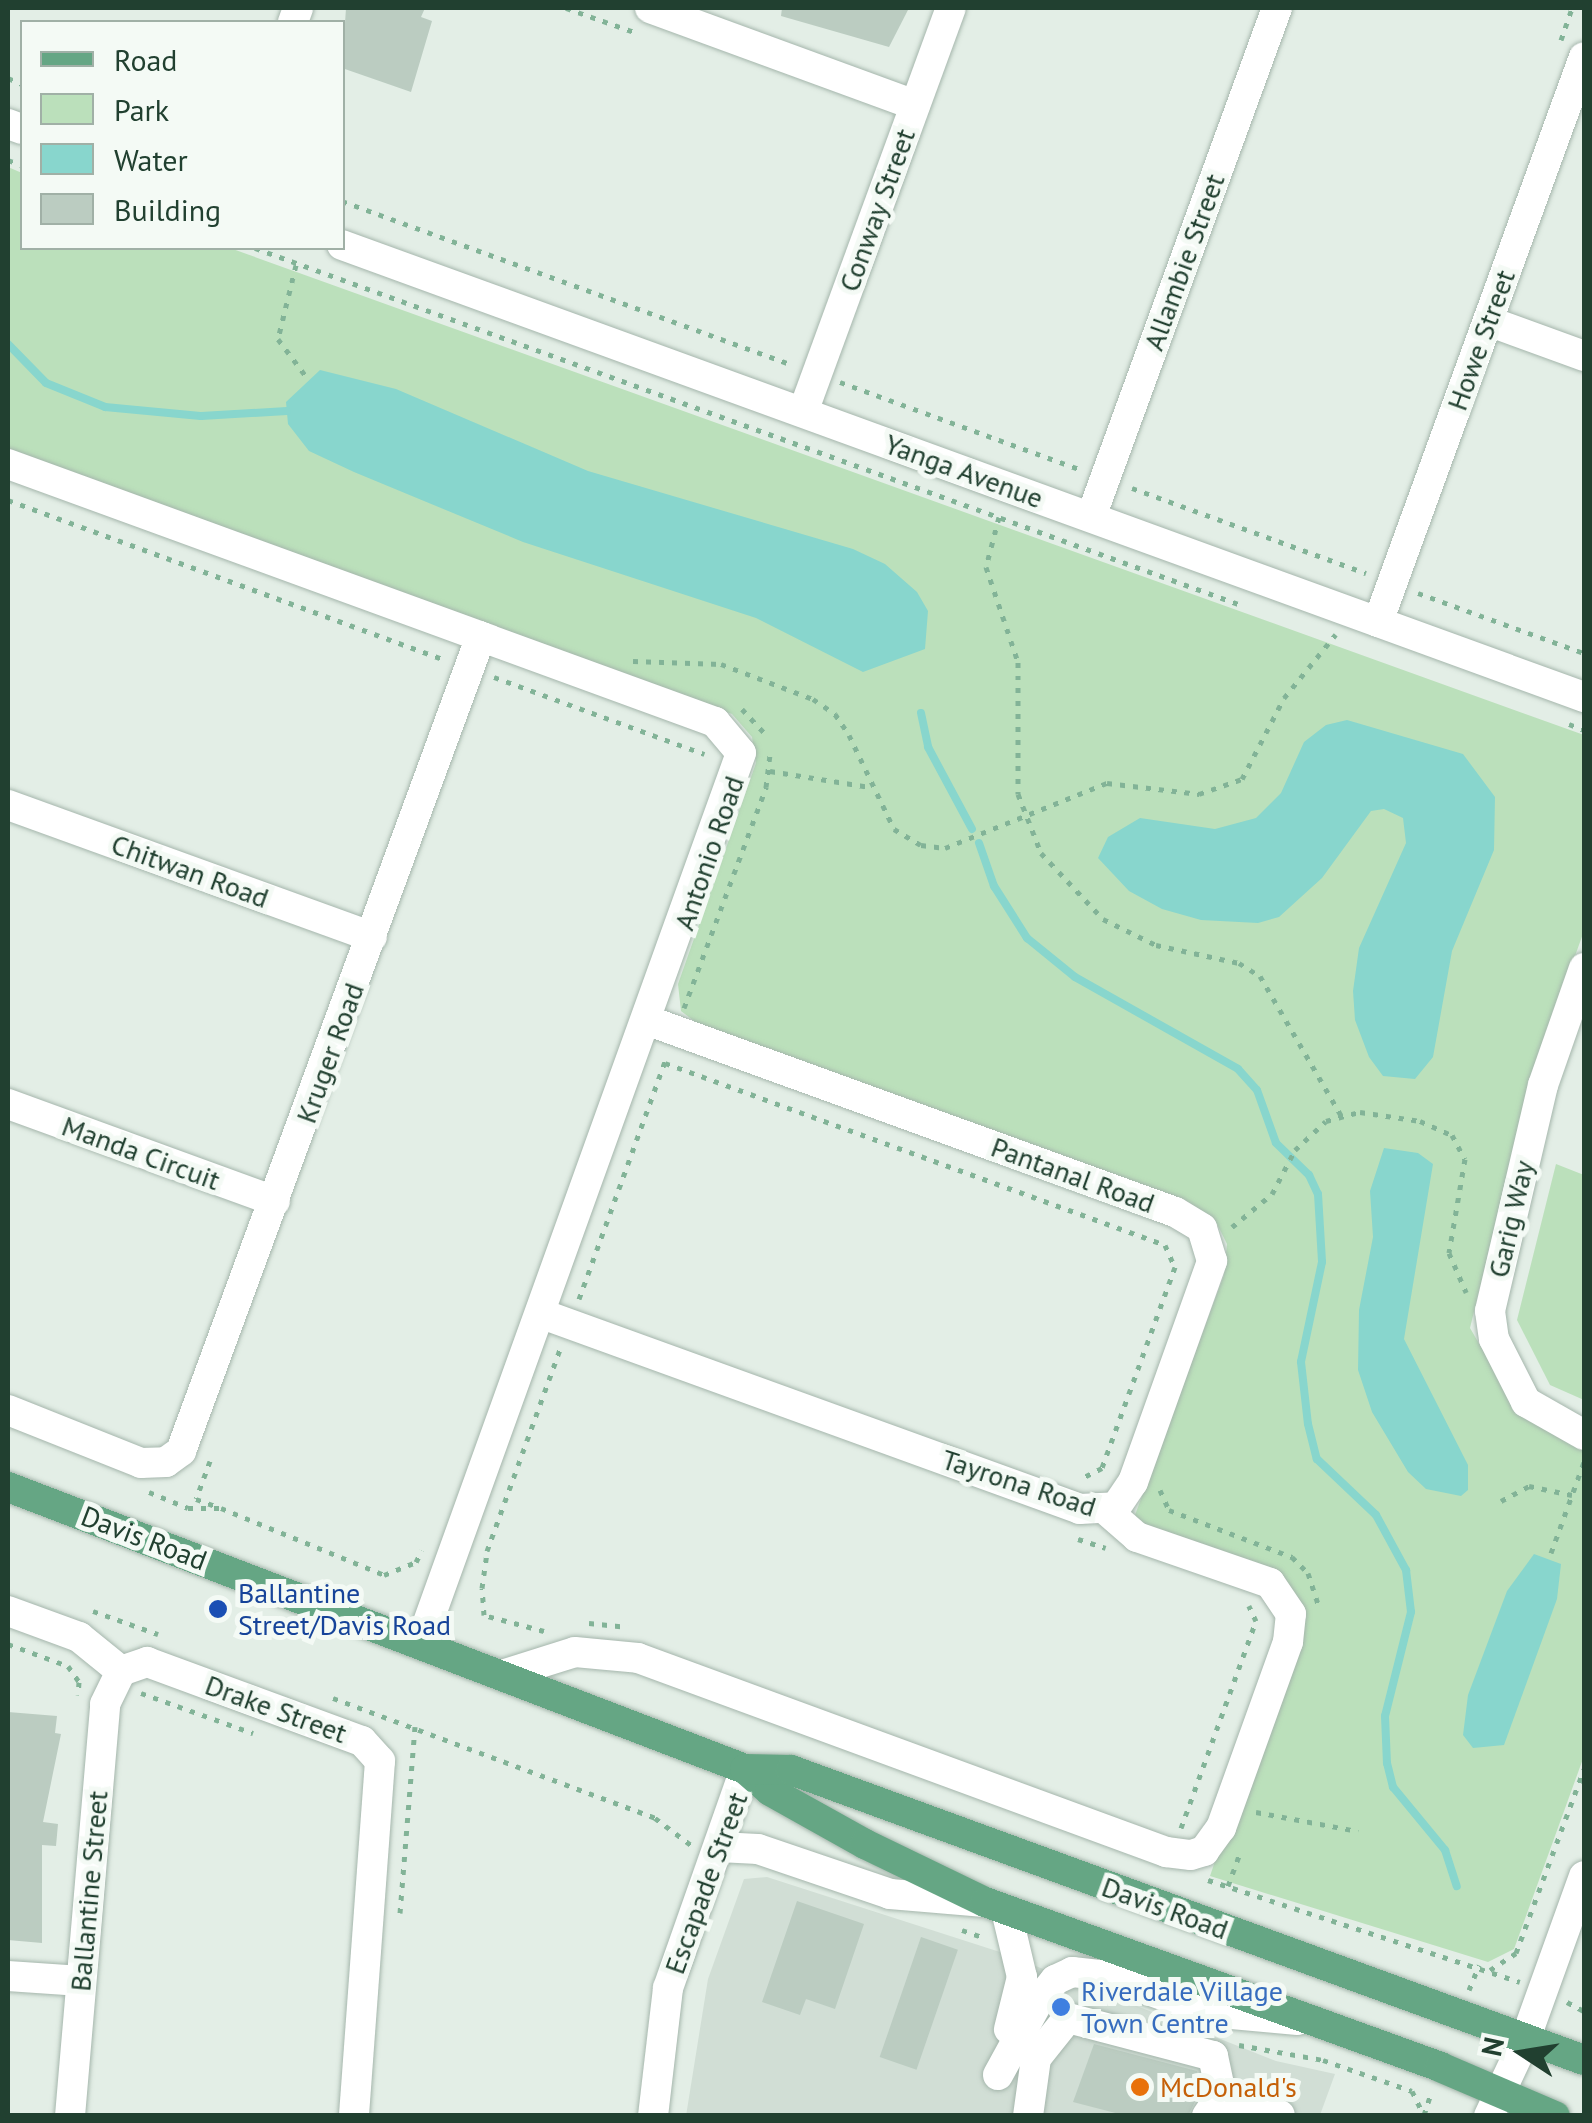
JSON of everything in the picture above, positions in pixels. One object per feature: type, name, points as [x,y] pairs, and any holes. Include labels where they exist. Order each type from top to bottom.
[{"type":"main road","name":"Davis Road","points":[[8,1487],[422,1642],[745,1769],[770,1791],[865,1844],[996,1906],[1316,2021],[1494,2104],[1554,2116]]},
{"type":"main road","name":"Davis Road","points":[[745,1769],[791,1770],[1584,2060]]},
{"type":"street","points":[[650,8],[915,105]]},
{"type":"street","name":"Conway Street","points":[[803,412],[951,8]]},
{"type":"street","name":"Allambie Street","points":[[1091,517],[1277,8]]},
{"type":"street","name":"Howe Street","points":[[1378,622],[1584,58]]},
{"type":"street","name":"Yanga Avenue","points":[[345,246],[1091,517],[1340,623],[1378,622],[1584,697]]},
{"type":"street","points":[[1488,321],[1584,356]]},
{"type":"street","name":"Antonio Road","points":[[8,464],[715,722],[736,743],[737,780],[674,1015],[551,1332],[422,1642]]},
{"type":"street","name":"Kruger Road","points":[[8,1410],[133,1461],[166,1462],[190,1436],[372,937],[467,631]]},
{"type":"street","name":"Chitwan Road","points":[[8,805],[372,937]]},
{"type":"street","name":"Garig Way","points":[[1584,968],[1543,1085],[1491,1304],[1494,1339],[1526,1402],[1584,1434]]},
{"type":"street","name":"Pantanal Road","points":[[674,1015],[1175,1212],[1202,1228],[1212,1250],[1208,1276],[1133,1482],[1122,1502],[1107,1511]]},
{"type":"street","name":"Manda Circuit","points":[[8,1104],[275,1201]]},
{"type":"street","name":"Tayrona Road","points":[[551,1332],[1080,1509],[1107,1511],[1137,1537],[1270,1583],[1291,1614],[1288,1642],[1226,1845]]},
{"type":"street","points":[[8,1610],[79,1637],[103,1680]]},
{"type":"street","name":"Davis Road","points":[[505,1674],[575,1652],[613,1652],[1166,1852],[1226,1845]]},
{"type":"street","name":"Drake Street","points":[[103,1680],[155,1664],[362,1741],[396,1786],[354,2116]]},
{"type":"street","name":"Ballantine Street","points":[[70,2116],[103,1680]]},
{"type":"street","name":"Escapade Street","points":[[653,2116],[668,1988],[745,1769]]},
{"type":"street","points":[[719,1846],[758,1849],[890,1894],[996,1906],[1022,1977],[998,2076],[1039,2000],[1055,1980],[1072,1972],[1109,1976],[1210,2012],[1316,2021]]},
{"type":"street","points":[[1494,2104],[1524,2040],[1584,1876]]},
{"type":"street","points":[[8,1976],[81,1981]]},
{"type":"street","points":[[1027,2113],[1036,2058],[1058,2025],[1068,2018],[1213,2056],[1214,2105],[1280,2115]]},
{"type":"path","points":[[345,202],[1584,653]]},
{"type":"path","points":[[260,250],[1260,612]]},
{"type":"path","points":[[297,264],[278,339],[306,375]]},
{"type":"path","points":[[1009,487],[986,568],[1021,682],[1016,758],[1024,812],[1059,877],[1103,920],[1156,945],[1239,964],[1260,976],[1342,1115]]},
{"type":"path","points":[[8,500],[715,758]]},
{"type":"path","points":[[1316,631],[1340,623]]},
{"type":"path","points":[[1340,623],[1352,644]]},
{"type":"path","points":[[652,674],[620,662],[721,664],[813,700],[835,714],[849,735],[871,788],[894,829],[933,848],[961,842],[1024,812],[1107,783],[1199,794],[1242,779],[1284,698],[1340,623]]},
{"type":"path","points":[[435,677],[456,664],[467,631]]},
{"type":"path","points":[[554,1631],[484,1615],[482,1588],[487,1550],[551,1332],[664,1063],[674,1015],[770,771],[765,734],[733,704]]},
{"type":"path","points":[[1567,723],[1584,730]]},
{"type":"path","points":[[770,771],[871,788]]},
{"type":"path","points":[[664,1063],[1165,1246],[1175,1267],[1102,1468],[1080,1479]]},
{"type":"path","points":[[1254,1210],[1272,1194],[1308,1132],[1342,1115],[1389,1114],[1452,1135],[1464,1158],[1450,1267],[1463,1290],[1491,1304]]},
{"type":"path","points":[[1225,1216],[1236,1237]]},
{"type":"path","points":[[551,1332],[578,1356]]},
{"type":"path","points":[[1552,1553],[1584,1462]]},
{"type":"path","points":[[1160,1476],[1169,1510],[1292,1557],[1313,1583],[1318,1616]]},
{"type":"path","points":[[1500,1501],[1529,1486],[1572,1495]]},
{"type":"path","points":[[1059,1532],[1115,1552]]},
{"type":"path","points":[[302,1540],[384,1574],[416,1562],[429,1537]]},
{"type":"path","points":[[1180,1828],[1256,1621],[1245,1599]]},
{"type":"path","points":[[578,1624],[645,1632]]},
{"type":"path","points":[[8,1644],[264,1738]]},
{"type":"path","points":[[77,1702],[103,1680]]},
{"type":"path","points":[[1490,1970],[1516,1954],[1584,1769]]},
{"type":"path","points":[[1244,1820],[1248,1810],[1358,1831]]},
{"type":"path","points":[[1162,1821],[1226,1845],[1228,1886]]},
{"type":"shaded area","points":[[767,1877],[1003,1953],[1276,2061],[1335,2074],[1320,2115],[686,2116],[708,1979],[744,1879]]},
{"type":"green space","points":[[8,167],[20,172],[20,250],[236,250],[1584,735],[1584,931],[1531,1078],[1470,1328],[1513,1402],[1584,1447],[1584,1756],[1514,1949],[1488,1962],[1210,1876],[1302,1605],[1280,1577],[1150,1535],[1135,1515],[1224,1275],[1227,1244],[1215,1220],[1188,1202],[698,1024],[681,1011],[678,984],[756,763],[752,737],[732,714],[8,449]]},
{"type":"green space","points":[[1556,1164],[1584,1175],[1584,1400],[1550,1385],[1517,1320]]},
{"type":"water","points":[[320,370],[396,389],[588,471],[853,549],[885,564],[917,592],[928,611],[925,649],[863,672],[756,618],[523,542],[354,472],[309,451],[288,424],[286,402]]},
{"type":"water","points":[[1347,720],[1463,754],[1495,797],[1494,850],[1452,951],[1433,1057],[1415,1079],[1383,1076],[1369,1057],[1355,1020],[1353,991],[1359,948],[1406,843],[1403,818],[1384,809],[1371,811],[1322,878],[1279,917],[1258,923],[1201,920],[1162,909],[1129,891],[1098,858],[1108,837],[1140,818],[1215,829],[1256,818],[1281,793],[1304,742],[1326,725]]},
{"type":"water","points":[[1384,1148],[1418,1153],[1433,1164],[1404,1339],[1468,1465],[1468,1490],[1461,1496],[1426,1489],[1408,1472],[1372,1412],[1358,1370],[1359,1310],[1373,1237],[1370,1191]]},
{"type":"water","points":[[1534,1554],[1561,1564],[1557,1599],[1504,1745],[1473,1748],[1463,1735],[1468,1695],[1507,1591]]},
{"type":"building","points":[[346,8],[425,8],[421,17],[432,21],[411,92],[345,69]]},
{"type":"building","points":[[782,8],[909,8],[889,47],[781,16]]},
{"type":"building","points":[[8,1712],[57,1716],[55,1733],[61,1734],[43,1822],[58,1824],[56,1846],[42,1845],[42,1943],[8,1940]]},
{"type":"building","points":[[797,1901],[864,1924],[835,2009],[806,1999],[800,2015],[762,2002]]},
{"type":"building","points":[[921,1937],[958,1950],[917,2070],[880,2057]]},
{"type":"building","name":"McDonald's","points":[[1094,2044],[1197,2071],[1201,2089],[1188,2116],[1127,2116],[1073,2102]]},
{"type":"waterway","points":[[8,344],[46,383],[105,407],[201,416],[287,411]]},
{"type":"waterway","points":[[921,713],[928,747],[972,829]]},
{"type":"waterway","points":[[979,843],[994,886],[1027,938],[1075,977],[1238,1069],[1257,1090],[1276,1143],[1309,1175],[1318,1194],[1322,1262],[1301,1362],[1308,1424],[1317,1459],[1376,1515],[1406,1570],[1411,1612],[1385,1716],[1387,1763],[1393,1787],[1445,1850],[1457,1886]]},
{"type":"place","name":"Ballantine Street/Davis Road","points":[[218,1609]]},
{"type":"place","name":"Riverdale Village Town Centre","points":[[1061,2007]]},
{"type":"place","name":"McDonald's","points":[[1140,2087]]}]
